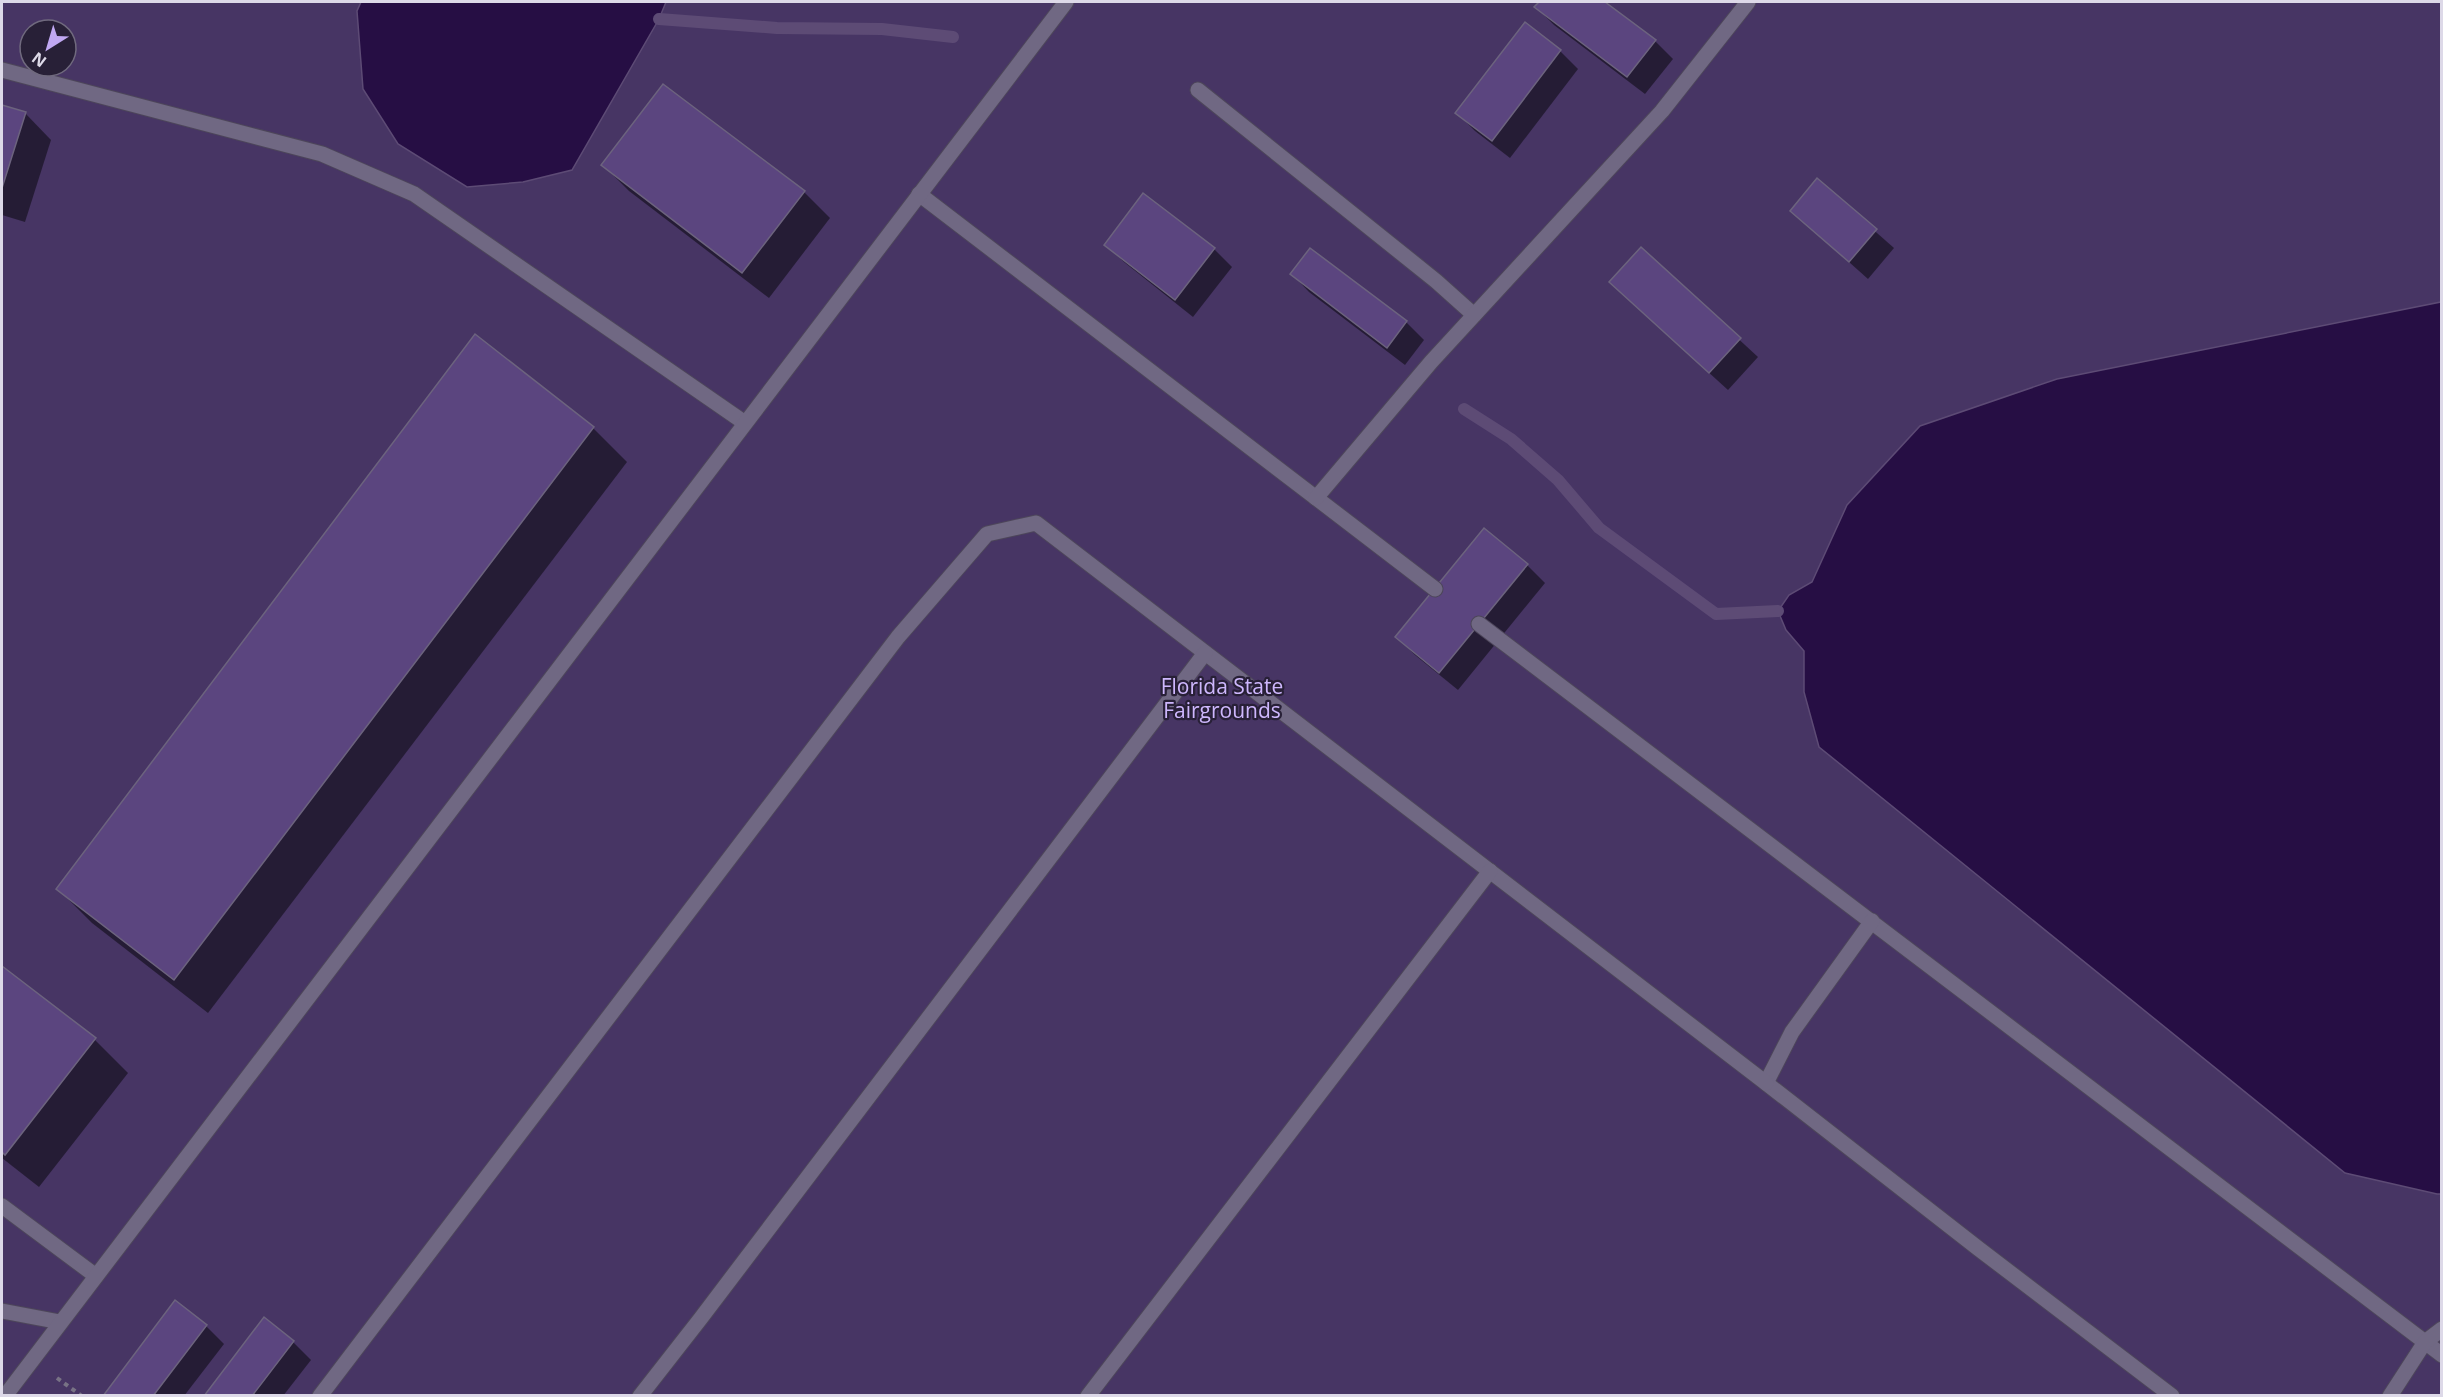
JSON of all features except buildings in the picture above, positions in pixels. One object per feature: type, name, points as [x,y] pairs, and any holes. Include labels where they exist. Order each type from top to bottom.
[{"type":"lane","points":[[5,1395],[1066,2]]},
{"type":"lane","points":[[1316,498],[1431,362],[1662,111],[1748,2]]},
{"type":"lane","points":[[2,70],[322,154],[414,194],[745,423]]},
{"type":"lane","points":[[1198,90],[1436,281],[1474,315]]},
{"type":"lane","points":[[919,194],[1435,589]]},
{"type":"lane","points":[[320,1395],[898,637],[987,534],[1036,523],[2172,1395]]},
{"type":"lane","points":[[1479,624],[2442,1355]]},
{"type":"lane","points":[[640,1395],[701,1318],[1205,653]]},
{"type":"lane","points":[[1088,1395],[1490,872]]},
{"type":"lane","points":[[1766,1083],[1792,1032],[1872,921]]},
{"type":"lane","points":[[2,1206],[96,1276]]},
{"type":"lane","points":[[2,1311],[60,1322]]},
{"type":"lane","points":[[2390,1395],[2425,1342],[2442,1329]]},
{"type":"green space","name":"Florida State Fairgrounds","points":[[2,2],[2441,2],[2441,1395],[2,1395]]},
{"type":"shaded area","points":[[361,2],[666,2],[659,19],[572,170],[523,182],[467,187],[398,144],[363,89],[357,11]]},
{"type":"shaded area","points":[[2441,302],[2442,1194],[2437,1194],[2345,1173],[1819,747],[1804,692],[1804,651],[1786,630],[1778,611],[1789,595],[1812,582],[1847,505],[1920,426],[2057,379]]},
{"type":"waterway","points":[[659,19],[777,28],[882,29],[953,37]]},
{"type":"waterway","points":[[1464,409],[1511,439],[1558,480],[1599,528],[1716,614],[1778,611]]}]
